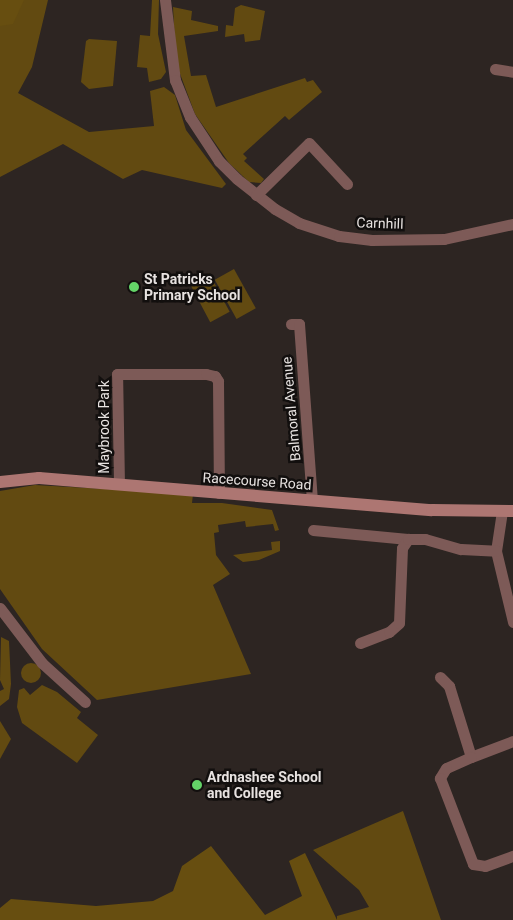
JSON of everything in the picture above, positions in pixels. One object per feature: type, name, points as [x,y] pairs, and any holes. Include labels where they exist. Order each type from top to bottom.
[{"type":"main road","name":"Racecourse Road","points":[[0,482],[40,478],[432,510],[507,511]]},
{"type":"street","name":"Carnhill","points":[[165,0],[175,80],[190,117],[220,161],[256,195],[299,223],[347,237],[444,239],[513,224]]},
{"type":"street","points":[[495,68],[513,72]]},
{"type":"street","points":[[256,195],[309,143],[347,184]]},
{"type":"street","name":"Balmoral Avenue","points":[[290,324],[299,324],[312,500]]},
{"type":"street","name":"Maybrook Park","points":[[119,484],[117,374],[206,374],[214,376],[218,381],[219,494]]},
{"type":"street","points":[[507,511],[496,551],[513,622]]},
{"type":"street","points":[[313,530],[425,539],[461,549],[496,551]]},
{"type":"street","points":[[360,643],[389,632],[399,623],[402,548],[408,539]]},
{"type":"street","points":[[0,608],[42,663],[86,702]]},
{"type":"street","points":[[440,677],[449,686],[471,756]]},
{"type":"street","points":[[513,741],[471,756],[446,768],[440,778],[473,864],[486,866],[513,856]]},
{"type":"shaded area","points":[[0,0],[48,0],[32,67],[18,93],[89,132],[154,126],[150,91],[164,87],[175,95],[186,130],[226,184],[222,188],[142,170],[123,179],[63,144],[0,177]]},
{"type":"shaded area","points":[[0,0],[24,0],[13,24],[0,26]]},
{"type":"shaded area","points":[[152,0],[159,0],[158,34],[166,72],[161,79],[149,82],[147,68],[137,67],[140,35],[150,36]]},
{"type":"shaded area","points":[[241,5],[265,11],[260,40],[245,42],[244,34],[225,37],[226,25],[233,26],[235,8]]},
{"type":"shaded area","points":[[173,7],[192,11],[191,20],[218,26],[218,31],[184,36],[191,76],[206,75],[216,107],[305,78],[307,82],[313,80],[322,92],[289,120],[285,116],[243,154],[247,158],[244,161],[264,179],[261,183],[249,182],[229,163],[195,114],[176,63]]},
{"type":"shaded area","points":[[89,39],[117,41],[113,86],[89,89],[81,82],[86,41]]},
{"type":"shaded area","points":[[234,269],[256,308],[237,319],[215,280]]},
{"type":"shaded area","points":[[209,273],[230,312],[210,322],[190,283]]},
{"type":"shaded area","points":[[35,485],[193,494],[192,503],[222,503],[272,510],[279,530],[275,531],[273,524],[246,527],[245,521],[218,525],[219,532],[214,533],[216,555],[230,574],[213,585],[251,674],[97,700],[42,649],[0,589],[0,491]]},
{"type":"shaded area","points":[[280,541],[280,551],[259,560],[243,562],[233,555],[272,550],[271,542]]},
{"type":"shaded area","points":[[1,637],[9,641],[11,684],[9,699],[0,706],[0,691],[4,689],[0,680]]},
{"type":"shaded area","points":[[27,663],[35,663],[41,669],[41,677],[35,683],[27,683],[21,677],[21,669]]},
{"type":"shaded area","points":[[42,685],[57,692],[81,712],[77,718],[98,735],[77,763],[22,723],[17,707],[19,690],[24,688],[30,695]]},
{"type":"shaded area","points":[[0,721],[11,739],[0,759]]},
{"type":"shaded area","points":[[403,811],[441,920],[337,920],[337,916],[369,907],[359,890],[313,850]]},
{"type":"shaded area","points":[[211,846],[265,915],[302,896],[289,861],[305,853],[337,920],[0,920],[0,908],[11,899],[96,906],[153,901],[173,891],[182,866]]},
{"type":"place","name":"St Patricks Primary School","points":[[134,287]]},
{"type":"place","name":"Ardnashee School and College","points":[[197,785]]}]
